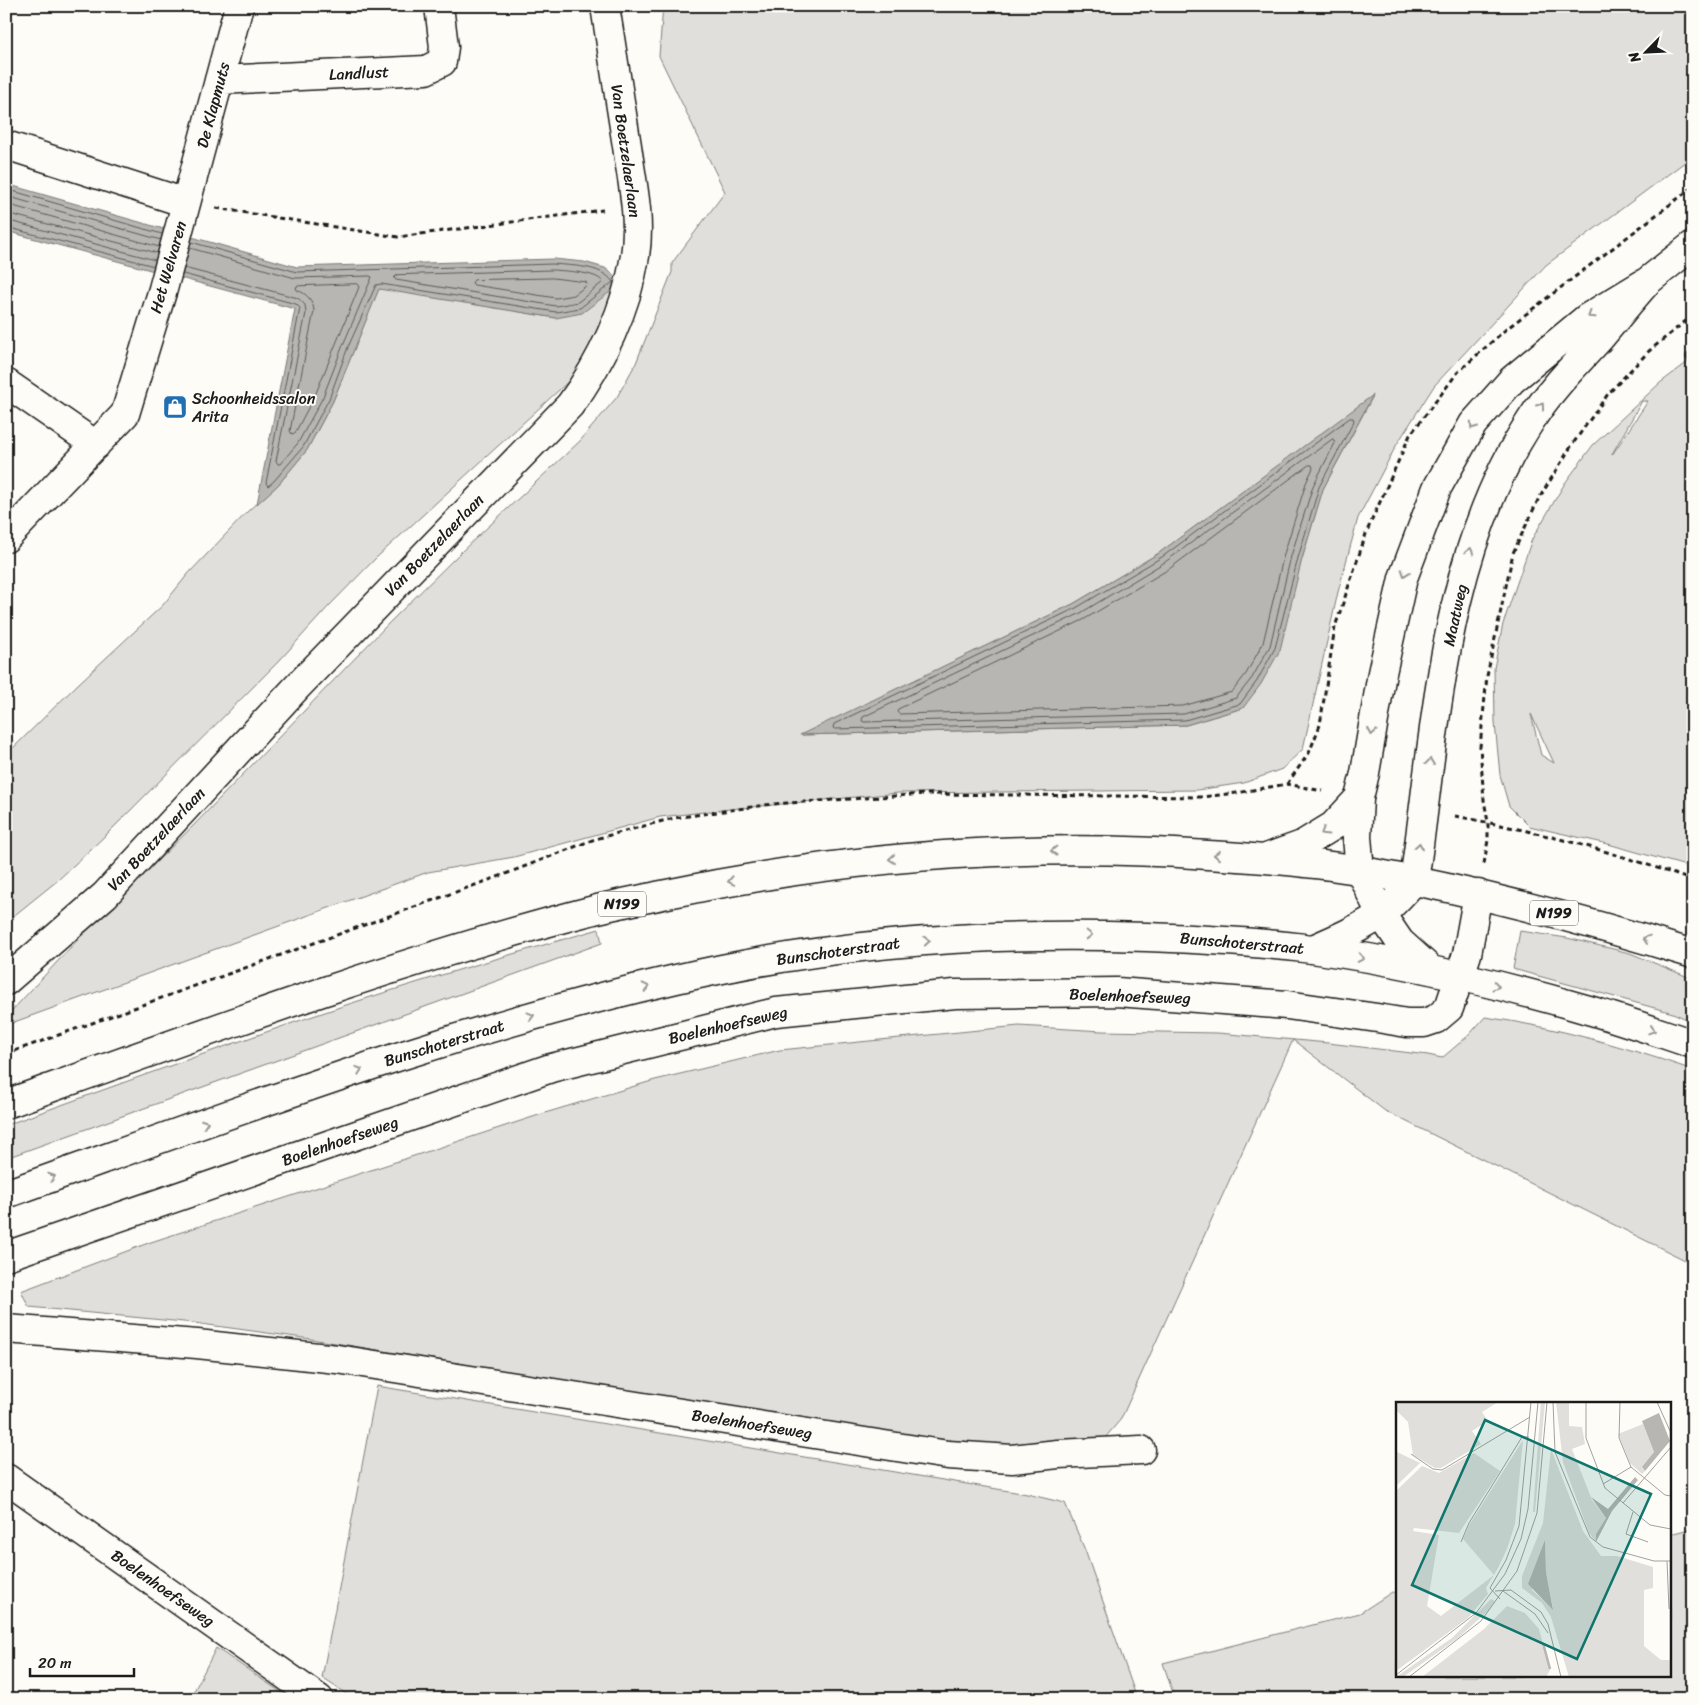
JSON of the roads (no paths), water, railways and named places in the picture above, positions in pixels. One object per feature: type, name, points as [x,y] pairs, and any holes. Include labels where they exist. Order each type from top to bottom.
[{"type":"street","name":"De Klapmuts","points":[[186,203],[239,6]]},
{"type":"street","name":"Landlust","points":[[219,80],[426,70],[442,62],[444,47],[439,6]]},
{"type":"street","name":"Van Boetzelaerlaan","points":[[6,981],[105,895],[304,680],[570,405],[586,384],[599,361],[620,311],[635,255],[636,206],[605,6]]},
{"type":"street","name":"Het Welvaren","points":[[6,145],[186,203],[163,289],[125,414],[6,538]]},
{"type":"street","name":"Maatweg","points":[[1360,870],[1357,837],[1359,798],[1402,578],[1442,480],[1473,424],[1512,380],[1587,318],[1648,281],[1693,246]]},
{"type":"street","name":"Maatweg","points":[[1414,881],[1436,714],[1455,606],[1473,540],[1500,473],[1531,420],[1562,378],[1600,338],[1648,281]]},
{"type":"street","points":[[6,383],[96,445]]},
{"type":"street","points":[[1265,858],[1302,845],[1333,826],[1359,798]]},
{"type":"street","name":"N199","points":[[6,1104],[195,1036],[429,957],[596,909],[751,877],[878,860],[974,852],[1092,850],[1177,852],[1265,858],[1360,870],[1478,894],[1627,933],[1693,954]]},
{"type":"street","points":[[1360,870],[1381,914],[1400,942],[1432,970]]},
{"type":"street","points":[[1313,949],[1347,934],[1381,914],[1414,881]]},
{"type":"street","name":"Boelenhoefseweg","points":[[6,1256],[551,1068],[776,1012],[956,994],[1117,992],[1287,1005],[1407,1023],[1424,1023],[1436,1019],[1449,1008],[1467,954],[1478,894]]},
{"type":"street","name":"Bunschoterstraat","points":[[6,1194],[455,1037],[598,998],[723,969],[884,944],[978,936],[1088,935],[1245,942],[1313,949],[1460,976],[1587,1009],[1693,1044]]},
{"type":"street","name":"Boelenhoefseweg","points":[[6,1329],[198,1344],[337,1360],[948,1455],[1012,1459],[1058,1454],[1141,1450]]},
{"type":"street","name":"Boelenhoefseweg","points":[[6,1478],[319,1699]]},
{"type":"water","points":[[6,184],[297,267],[554,259],[584,262],[605,268],[619,279],[618,286],[582,313],[556,318],[379,289],[333,401],[307,450],[278,485],[257,504],[295,309],[6,231]]},
{"type":"water","points":[[1373,395],[1323,489],[1302,559],[1280,650],[1261,684],[1243,708],[1186,725],[800,735],[1073,604],[1159,553]]},
{"type":"waterway","points":[[1690,357],[1693,354]]},
{"type":"place","name":"Schoonheidssalon Arita","points":[[175,407]]}]
